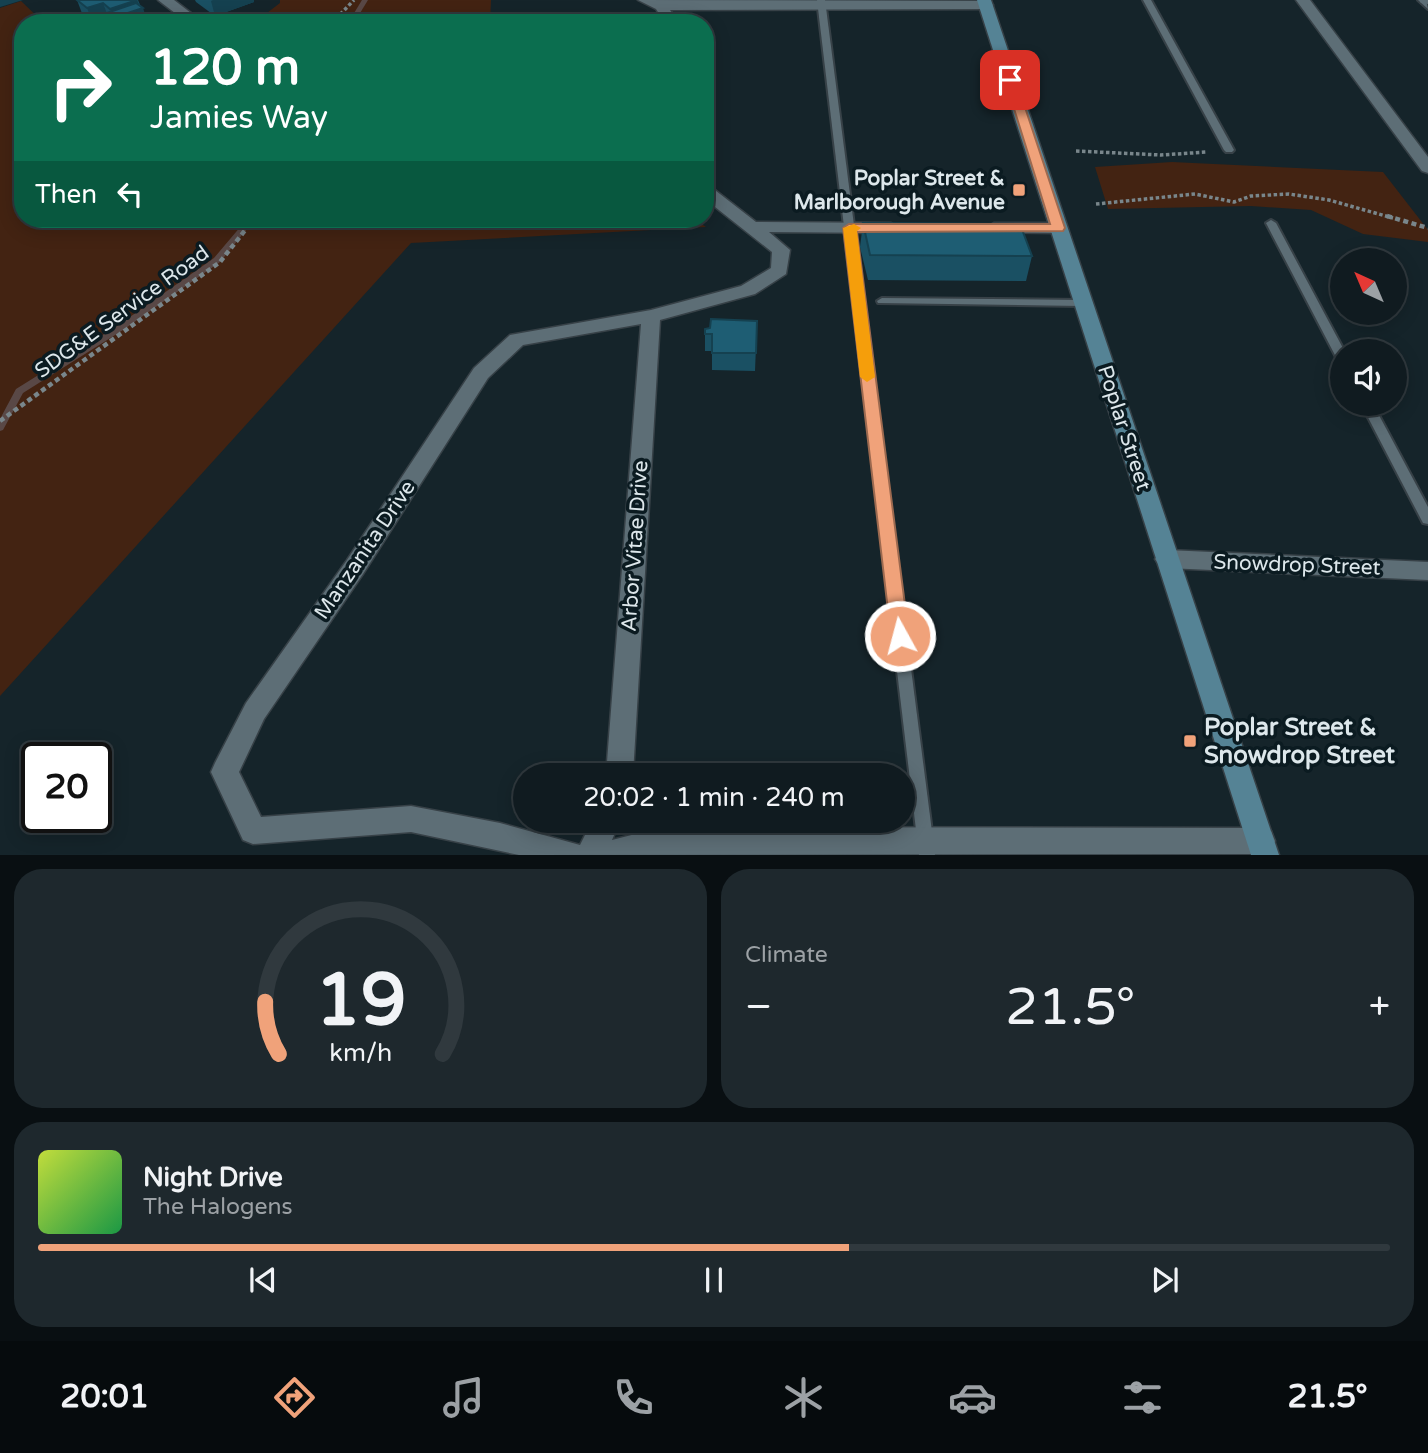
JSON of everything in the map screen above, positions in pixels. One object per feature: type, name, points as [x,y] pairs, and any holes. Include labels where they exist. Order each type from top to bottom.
[{"type":"street","points":[[165,0],[184,14]]},
{"type":"street","points":[[645,0],[661,6],[985,2]]},
{"type":"street","points":[[1303,0],[1428,168]]},
{"type":"street","name":"Poplar Street","points":[[985,2],[1263,848]]},
{"type":"street","points":[[661,6],[666,14]]},
{"type":"street","name":"Manzanita Drive","points":[[571,855],[500,836],[411,819],[253,831],[225,772],[255,711],[355,567],[481,373],[517,340],[651,316],[748,290],[780,270],[781,250],[714,198]]},
{"type":"street","points":[[754,227],[915,228]]},
{"type":"street","points":[[981,228],[1058,228]]},
{"type":"street","name":"Arbor Vitae Drive","points":[[621,763],[651,316]]},
{"type":"street","name":"Snowdrop Street","points":[[1167,559],[1428,570]]},
{"type":"street","points":[[590,855],[600,833]]},
{"type":"street","points":[[605,855],[663,840],[926,848],[1263,848]]},
{"type":"lane","points":[[1147,0],[1229,150]]},
{"type":"lane","points":[[1425,0],[1428,7]]},
{"type":"lane","points":[[822,3],[926,848]]},
{"type":"lane","points":[[1271,223],[1332,339]]},
{"type":"lane","points":[[883,300],[1082,303]]},
{"type":"lane","points":[[1373,416],[1428,519]]},
{"type":"path","points":[[341,14],[354,0]]},
{"type":"path","points":[[1076,151],[1161,155],[1229,150]]},
{"type":"path","points":[[1096,204],[1195,194],[1234,202],[1251,196],[1289,194],[1329,200],[1428,228]]},
{"type":"path","name":"SDG&E Service Road","points":[[0,421],[220,262],[247,228]]},
{"type":"shaded area","points":[[280,0],[491,0],[490,14],[266,14],[280,3]]},
{"type":"shaded area","points":[[21,1],[35,14],[14,14],[14,228],[688,228],[411,243],[0,696],[0,8]]},
{"type":"shaded area","points":[[1172,162],[1383,172],[1428,230],[1428,242],[1363,234],[1311,210],[1251,206],[1108,209],[1095,167]]},
{"type":"building","points":[[77,0],[137,0],[110,9],[103,3],[87,8]]},
{"type":"building","points":[[136,3],[143,8],[129,14],[104,14]]},
{"type":"building","points":[[863,223],[1020,224],[1032,256],[870,255]]},
{"type":"building","points":[[711,319],[757,321],[756,353],[712,353],[712,334],[705,334],[705,329],[710,328]]},
{"type":"waterway","points":[[356,14],[365,0]]},
{"type":"waterway","points":[[0,428],[19,391],[120,328],[217,260],[244,228]]},
{"type":"slow traffic","points":[[854,228],[849,228],[867,377]]},
{"type":"place","name":"Poplar Street & Marlborough Avenue","points":[[1019,190]]},
{"type":"place","name":"Poplar Street & Snowdrop Street","points":[[1190,741]]},
{"type":"route","points":[[900,636],[849,228],[1058,228],[1010,80]]}]
